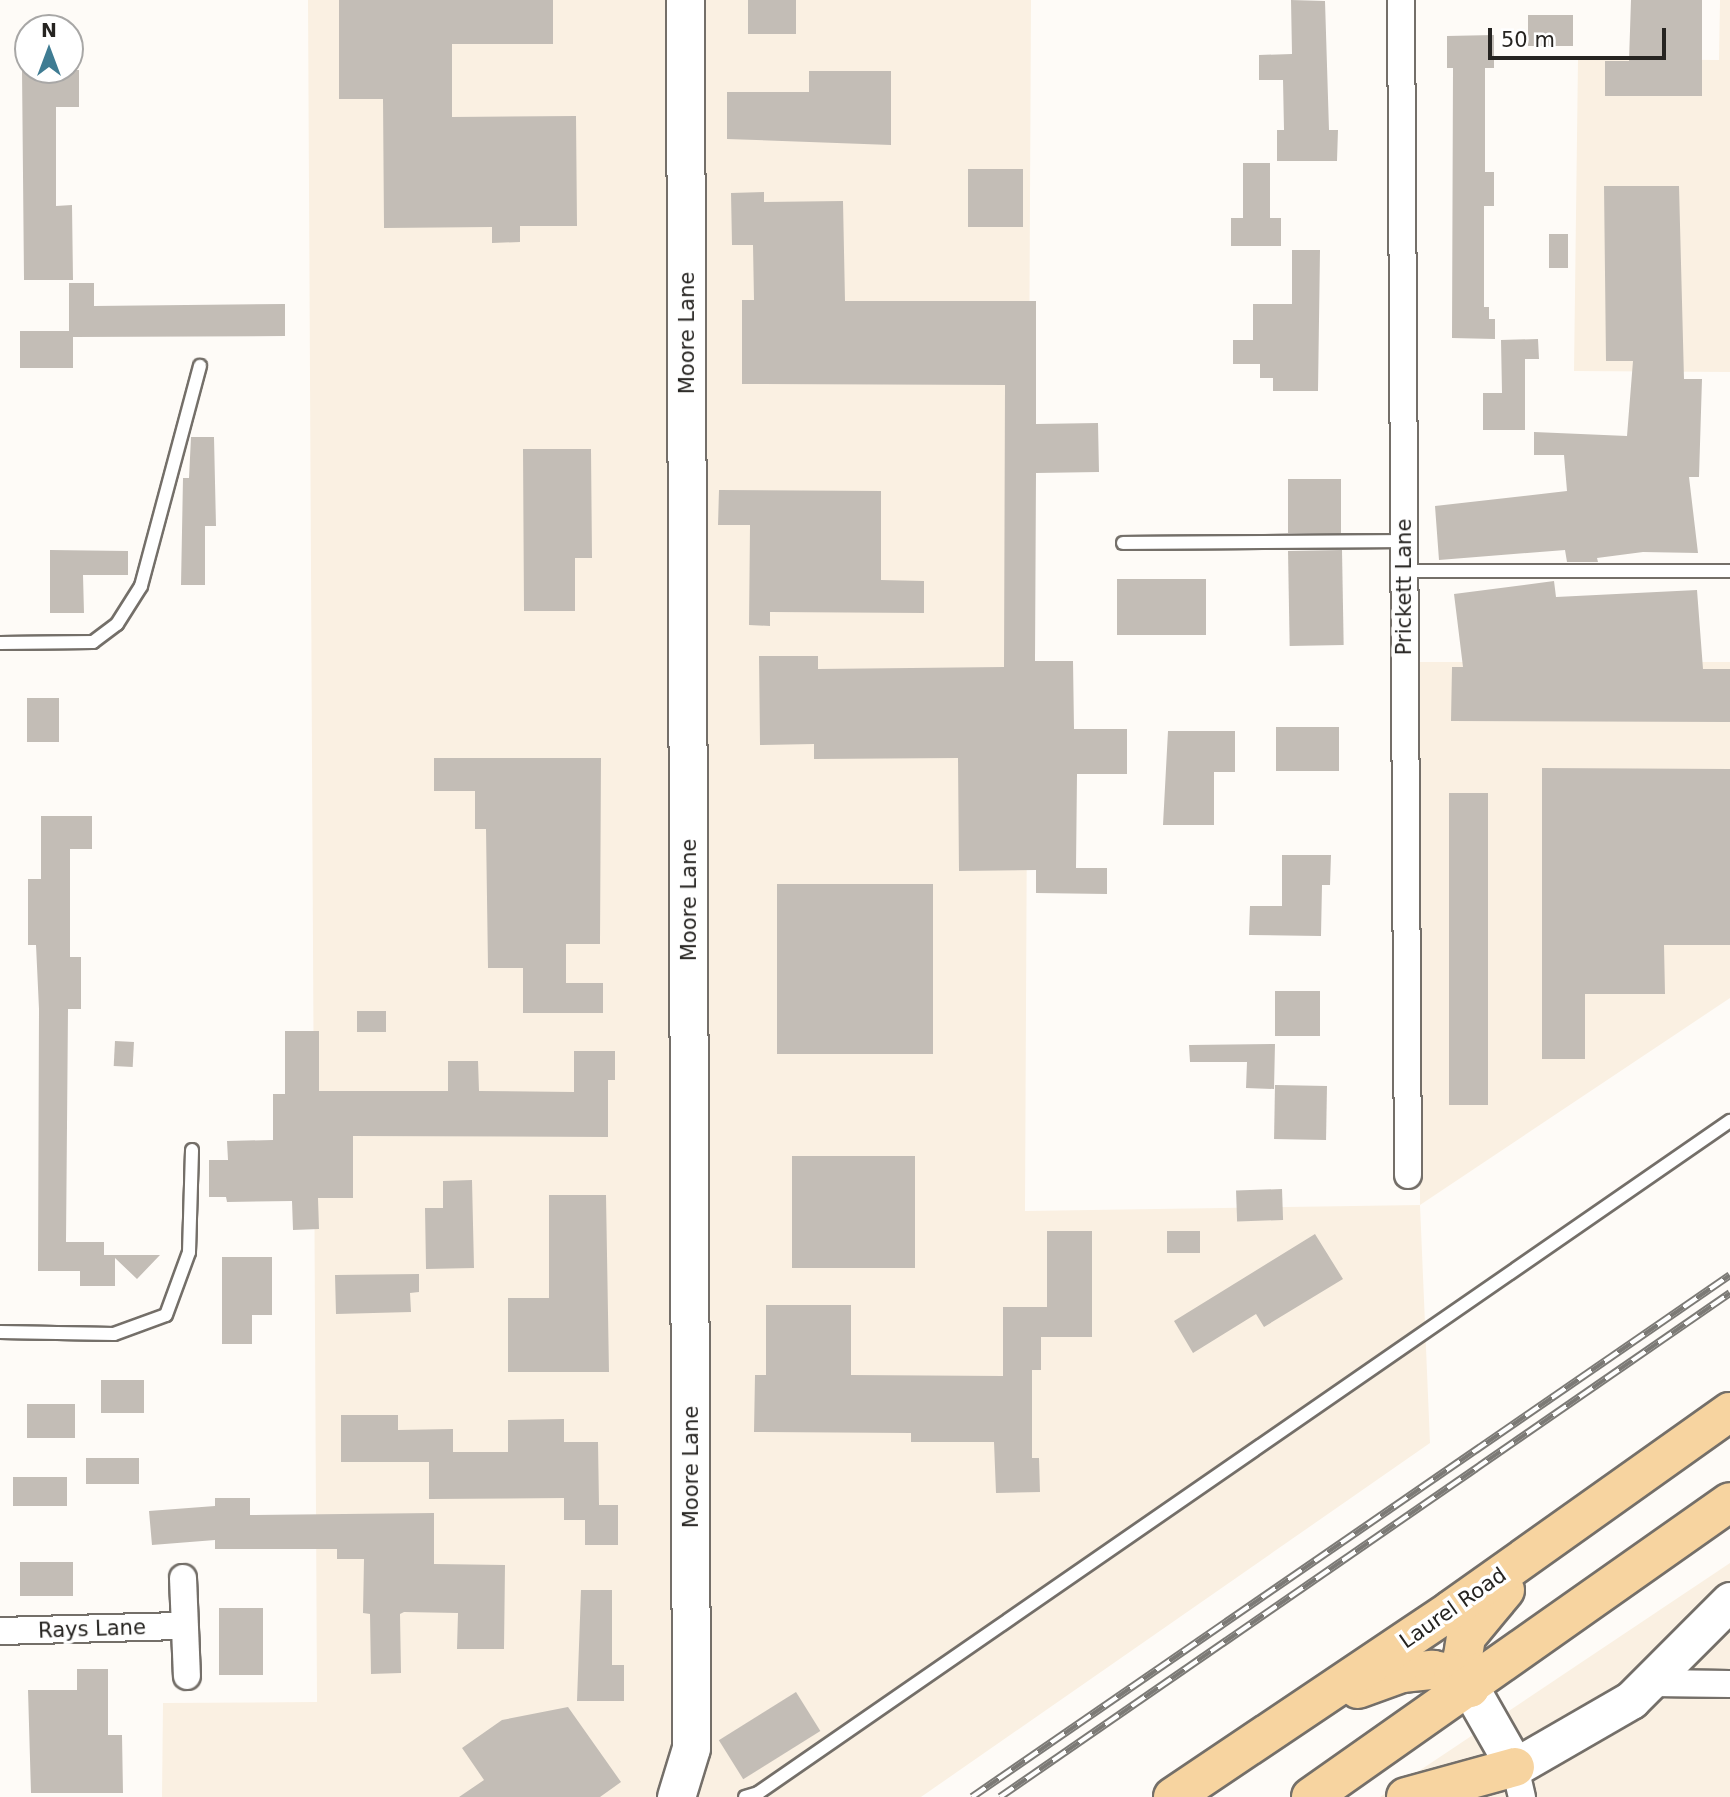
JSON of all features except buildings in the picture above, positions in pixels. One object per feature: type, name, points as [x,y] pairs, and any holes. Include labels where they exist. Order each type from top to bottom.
[{"type":"main road","name":"Laurel Road","points":[[1173,1797],[1548,1542],[1730,1412]]},
{"type":"main road","points":[[1311,1797],[1470,1688],[1730,1502]]},
{"type":"main road","points":[[1470,1688],[1463,1656],[1466,1637],[1548,1542]]},
{"type":"main road","points":[[1283,1723],[1402,1673],[1445,1671],[1470,1688]]},
{"type":"main road","points":[[1406,1797],[1518,1782]]},
{"type":"street","name":"Moore Lane","points":[[676,1797],[691,1748],[685,0]]},
{"type":"street","name":"Prickett Lane","points":[[1401,0],[1408,1175]]},
{"type":"street","points":[[183,1578],[187,1676]]},
{"type":"street","points":[[1470,1688],[1518,1782],[1653,1683],[1730,1601]]},
{"type":"street","name":"Rays Lane","points":[[0,1631],[183,1626]]},
{"type":"street","points":[[1653,1683],[1730,1684]]},
{"type":"lane","points":[[0,643],[93,642],[117,624],[141,586],[200,366]]},
{"type":"lane","points":[[1123,543],[1404,541]]},
{"type":"lane","points":[[1404,571],[1730,571]]},
{"type":"lane","points":[[745,1797],[769,1785],[1730,1121]]},
{"type":"lane","points":[[0,1332],[114,1334],[166,1315],[189,1252],[192,1150]]},
{"type":"shaded area","points":[[308,0],[1031,0],[1025,1211],[1420,1205],[1430,1443],[921,1797],[162,1797],[163,1703],[317,1702]]},
{"type":"shaded area","points":[[1720,0],[1730,0],[1730,372],[1574,371],[1578,59],[1719,60]]},
{"type":"shaded area","points":[[1419,662],[1730,662],[1730,998],[1420,1205]]},
{"type":"shaded area","points":[[1730,1563],[1730,1797],[1380,1797]]},
{"type":"railway","points":[[972,1797],[1730,1275]]},
{"type":"railway","points":[[1000,1797],[1730,1293]]}]
